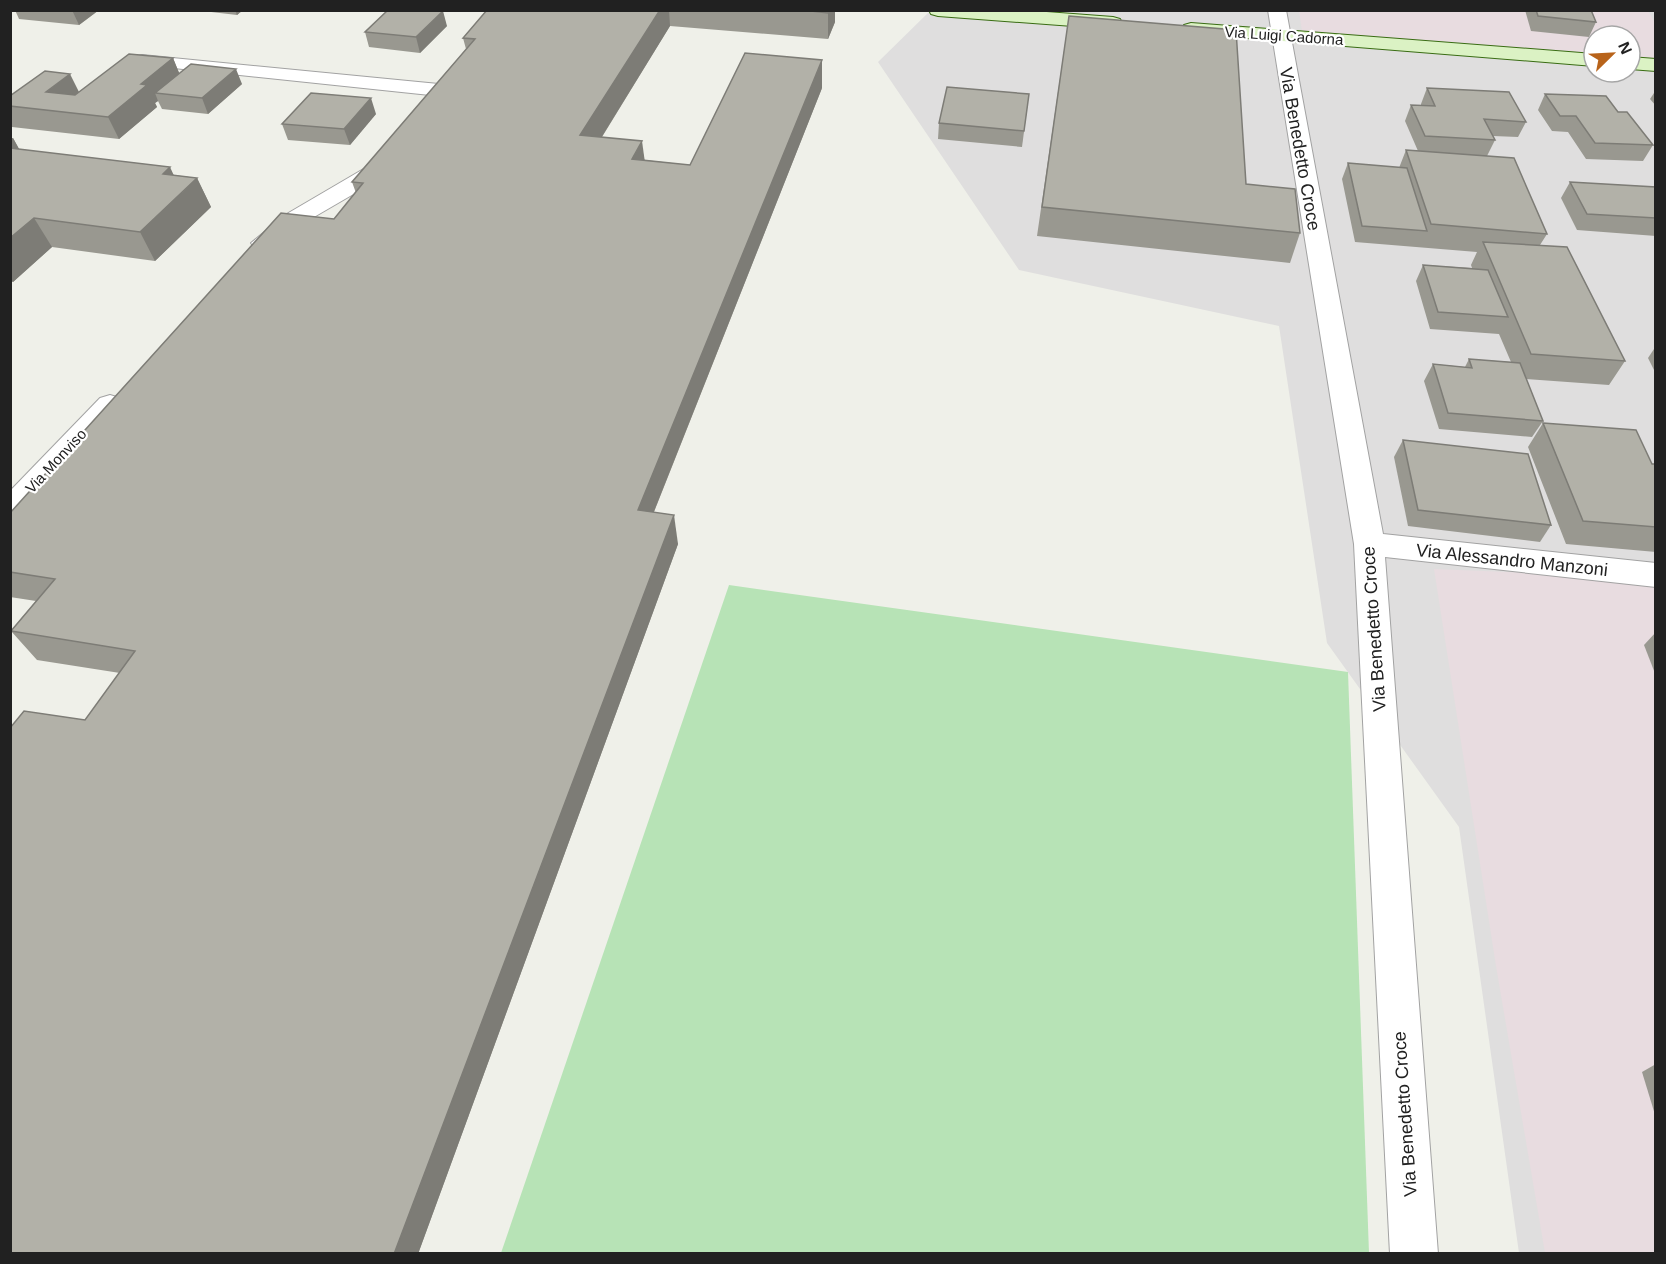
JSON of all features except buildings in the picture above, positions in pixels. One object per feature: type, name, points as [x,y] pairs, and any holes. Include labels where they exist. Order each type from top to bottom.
[{"type":"street","points":[[938,10],[1127,24]]},
{"type":"street","name":"Via Luigi Cadorna","points":[[1174,28],[1279,23],[1582,59]]},
{"type":"street","name":"Via Benedetto Croce","points":[[1279,23],[1369,544],[1414,1254]]},
{"type":"street","points":[[245,261],[289,221],[372,176],[408,147]]},
{"type":"street","name":"Via Monviso","points":[[10,510],[124,390]]},
{"type":"street","name":"Via Alessandro Manzoni","points":[[1369,544],[1656,575]]},
{"type":"lane","points":[[142,60],[449,91]]},
{"type":"shaded area","points":[[930,11],[1655,11],[1655,1253],[1519,1253],[1459,827],[1327,643],[1279,326],[1019,270],[878,62]]},
{"type":"shaded area","points":[[1299,11],[1648,11],[1655,23],[1655,59],[1642,58],[1642,24],[1582,24],[1582,53],[1302,31]]},
{"type":"shaded area","points":[[1434,569],[1553,574],[1655,585],[1655,1253],[1545,1253],[1496,966]]},
{"type":"green space","points":[[729,585],[1348,672],[1369,1253],[501,1253]]}]
